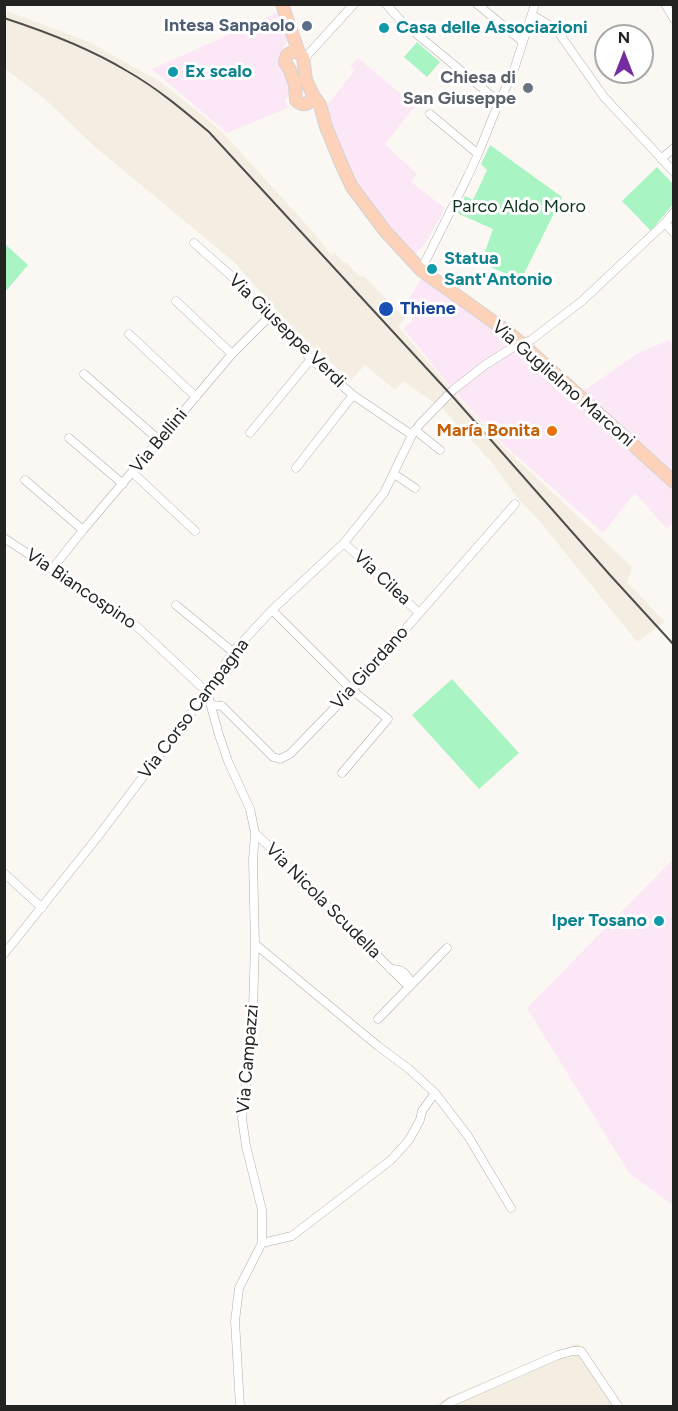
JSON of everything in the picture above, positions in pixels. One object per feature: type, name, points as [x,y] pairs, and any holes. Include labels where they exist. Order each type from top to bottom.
[{"type":"main road","points":[[282,4],[307,84],[309,100],[299,103],[295,98],[295,85],[285,62],[297,55]]},
{"type":"main road","name":"Via Guglielmo Marconi","points":[[309,100],[320,105],[323,119],[352,187],[384,231],[420,270],[521,343],[674,482]]},
{"type":"street","points":[[297,55],[314,48],[354,4]]},
{"type":"street","points":[[386,4],[402,22],[499,102]]},
{"type":"street","points":[[477,4],[524,42]]},
{"type":"street","points":[[420,270],[478,154],[513,73],[535,4]]},
{"type":"street","points":[[665,4],[674,19]]},
{"type":"street","points":[[532,15],[556,29],[604,97],[674,172]]},
{"type":"street","points":[[430,114],[478,154]]},
{"type":"street","points":[[661,159],[674,148]]},
{"type":"street","name":"Via Corso Campagna","points":[[4,954],[42,908],[207,692],[233,652],[272,610],[344,543],[384,493],[413,433],[453,390],[485,365],[521,343],[531,340],[582,301],[674,212]]},
{"type":"street","points":[[665,223],[674,233]]},
{"type":"street","name":"Via Giuseppe Verdi","points":[[194,243],[262,306],[311,359],[353,395],[413,433]]},
{"type":"street","points":[[176,301],[232,354]]},
{"type":"street","name":"Via Bellini","points":[[52,569],[232,354],[270,316]]},
{"type":"street","points":[[129,334],[196,397]]},
{"type":"street","points":[[250,433],[311,359]]},
{"type":"street","points":[[84,374],[159,440]]},
{"type":"street","points":[[296,468],[353,395]]},
{"type":"street","points":[[413,433],[440,450]]},
{"type":"street","points":[[69,438],[123,483]]},
{"type":"street","points":[[132,472],[195,531]]},
{"type":"street","points":[[394,474],[415,488]]},
{"type":"street","points":[[26,480],[83,530]]},
{"type":"street","name":"Via Giordano","points":[[211,705],[222,706],[273,757],[280,759],[290,754],[352,690],[515,504]]},
{"type":"street","name":"Via Biancospino","points":[[4,538],[132,622],[207,692]]},
{"type":"street","name":"Via Cilea","points":[[344,543],[419,613]]},
{"type":"street","points":[[176,605],[233,652]]},
{"type":"street","points":[[272,610],[352,690],[388,720],[342,773]]},
{"type":"street","name":"Via Campazzi","points":[[207,692],[228,761],[250,809],[255,834],[253,1009],[242,1118],[246,1146],[262,1210],[262,1243],[239,1288],[236,1310],[240,1407]]},
{"type":"street","name":"Via Nicola Scudella","points":[[255,834],[390,969],[399,969],[407,974],[412,984]]},
{"type":"street","points":[[4,873],[42,908]]},
{"type":"street","points":[[255,944],[408,1069],[441,1100],[468,1136],[510,1208]]},
{"type":"street","points":[[378,1019],[447,948]]},
{"type":"street","points":[[262,1243],[292,1236],[391,1160],[409,1140],[422,1112],[435,1094]]},
{"type":"street","points":[[445,1407],[451,1402],[558,1355],[573,1351],[581,1351],[618,1407]]},
{"type":"shaded area","points":[[4,10],[89,42],[159,81],[225,135],[315,234],[331,255],[335,253],[360,277],[363,275],[405,318],[398,326],[459,399],[508,451],[632,567],[627,582],[665,622],[637,642],[542,524],[516,496],[493,464],[442,408],[403,381],[395,390],[365,365],[351,380],[302,338],[234,262],[94,146],[45,99],[5,69]]},
{"type":"shaded area","points":[[281,11],[288,34],[280,61],[290,86],[290,93],[285,101],[288,108],[227,133],[152,69]]},
{"type":"shaded area","points":[[358,58],[415,106],[385,144],[417,174],[411,182],[445,208],[428,239],[415,255],[382,220],[353,180],[324,109],[355,70],[350,66]]},
{"type":"shaded area","points":[[423,276],[578,395],[638,353],[669,340],[674,347],[673,522],[667,529],[635,493],[603,533],[503,444],[453,390],[403,328],[413,320],[409,299]]},
{"type":"shaded area","points":[[673,859],[673,1205],[629,1173],[527,1008]]},
{"type":"shaded area","points":[[578,1343],[623,1406],[433,1406],[448,1397]]},
{"type":"green space","points":[[417,42],[440,62],[427,77],[404,57]]},
{"type":"green space","name":"Parco Aldo Moro","points":[[490,145],[562,197],[521,280],[481,263],[493,229],[457,213],[465,196],[473,200],[487,170],[481,164]]},
{"type":"green space","points":[[657,167],[673,184],[673,204],[651,231],[622,201]]},
{"type":"green space","points":[[5,244],[28,265],[5,292]]},
{"type":"green space","points":[[452,679],[519,753],[479,789],[412,715]]},
{"type":"railway","points":[[4,18],[67,41],[113,63],[159,92],[209,132],[453,397],[674,645]]},
{"type":"place","name":"Intesa Sanpaolo","points":[[307,26]]},
{"type":"place","name":"Casa delle Associazioni","points":[[384,28]]},
{"type":"place","name":"Ex scalo","points":[[173,72]]},
{"type":"place","name":"Chiesa di San Giuseppe","points":[[528,88]]},
{"type":"place","name":"Statua Sant'Antonio","points":[[432,269]]},
{"type":"place","name":"Thiene","points":[[386,309]]},
{"type":"place","name":"María Bonita","points":[[552,431]]},
{"type":"place","name":"Iper Tosano","points":[[659,921]]}]
